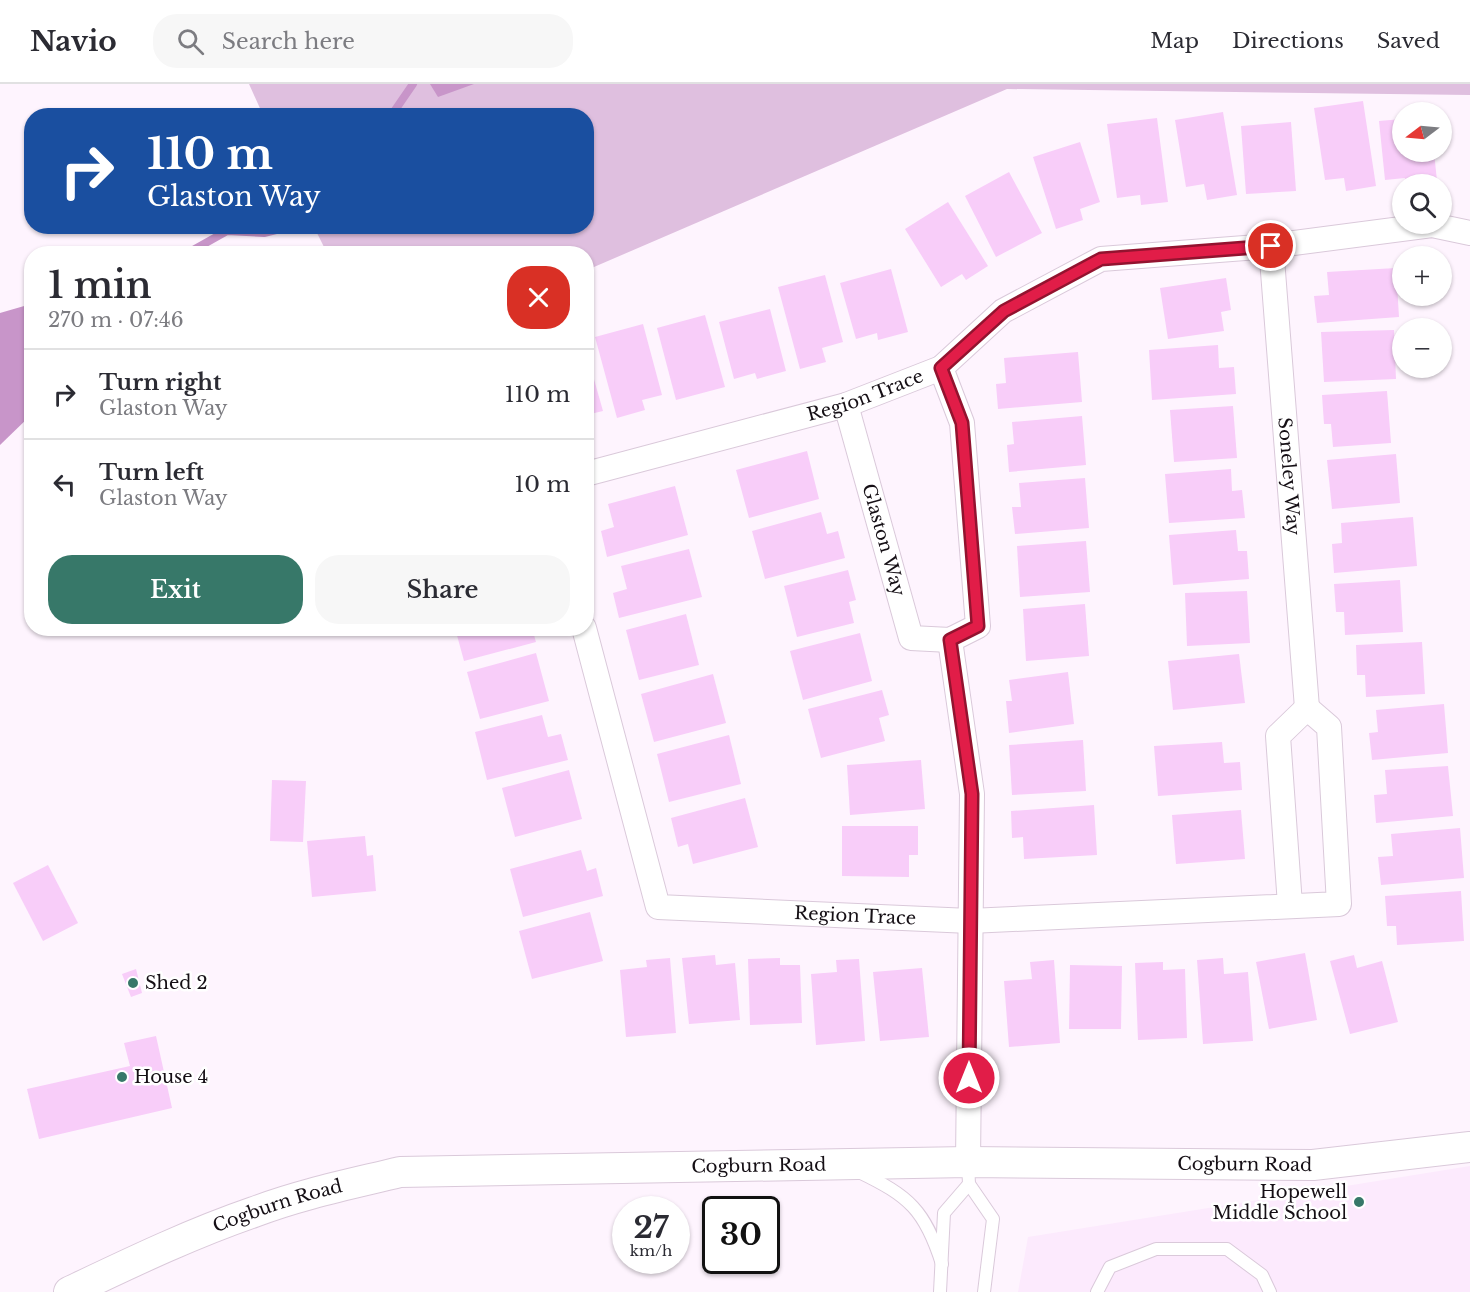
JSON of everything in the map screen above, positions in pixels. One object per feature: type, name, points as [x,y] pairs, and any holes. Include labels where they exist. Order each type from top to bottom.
[{"type":"street","name":"Region Trace","points":[[594,472],[846,405],[941,368],[1004,311],[1101,259],[1271,246],[1432,225],[1470,233]]},
{"type":"street","name":"Soneley Way","points":[[1271,246],[1307,708]]},
{"type":"street","name":"Glaston Way","points":[[846,405],[911,638],[950,640],[978,626],[962,423],[941,368]]},
{"type":"street","name":"Region Trace","points":[[586,636],[658,907],[970,921],[1339,904],[1329,727],[1307,708]]},
{"type":"street","points":[[950,640],[972,794],[968,1173]]},
{"type":"street","points":[[1290,905],[1278,736],[1307,708]]},
{"type":"street","name":"Cogburn Road","points":[[69,1292],[184,1239],[255,1211],[325,1190],[400,1172],[841,1164],[968,1173],[1313,1165],[1470,1147]]},
{"type":"lane","points":[[841,1164],[879,1182],[908,1200],[931,1230],[942,1264]]},
{"type":"lane","points":[[940,1292],[944,1212],[968,1173],[993,1219],[984,1292]]},
{"type":"lane","points":[[1097,1292],[1110,1267],[1156,1249],[1227,1249],[1262,1275],[1270,1292]]},
{"type":"shaded area","points":[[249,84],[1470,84],[1470,95],[1007,89],[594,267],[594,246],[324,246],[318,234],[594,234],[594,108],[260,108]]},
{"type":"shaded area","points":[[430,84],[474,84],[438,97]]},
{"type":"shaded area","points":[[24,306],[24,422],[0,445],[0,313]]},
{"type":"shaded area","name":"Hopewell Middle School","points":[[1470,1166],[1470,1292],[1018,1292],[1028,1237]]},
{"type":"building","points":[[1363,101],[1376,186],[1346,191],[1344,178],[1325,180],[1314,108]]},
{"type":"building","points":[[1223,112],[1237,195],[1207,200],[1204,184],[1186,187],[1175,120]]},
{"type":"building","points":[[1157,118],[1168,202],[1141,205],[1140,195],[1117,198],[1107,124]]},
{"type":"building","points":[[1392,120],[1392,162],[1435,162],[1436,174],[1392,174],[1392,179],[1385,180],[1379,121]]},
{"type":"building","points":[[1291,122],[1296,191],[1246,194],[1241,126]]},
{"type":"building","points":[[1080,142],[1100,202],[1080,209],[1083,220],[1056,229],[1033,157]]},
{"type":"building","points":[[1009,172],[1042,233],[996,257],[965,196]]},
{"type":"building","points":[[948,202],[988,266],[966,280],[962,274],[941,287],[905,229]]},
{"type":"building","points":[[1392,268],[1392,306],[1398,306],[1399,317],[1317,323],[1314,296],[1329,295],[1327,272]]},
{"type":"building","points":[[891,269],[908,332],[878,340],[877,333],[856,339],[840,283]]},
{"type":"building","points":[[825,275],[843,342],[822,348],[826,362],[800,369],[778,287]]},
{"type":"building","points":[[1226,278],[1231,310],[1221,312],[1224,331],[1168,339],[1160,288]]},
{"type":"building","points":[[770,309],[786,371],[757,379],[755,373],[734,379],[719,322]]},
{"type":"building","points":[[705,315],[725,387],[676,400],[657,328]]},
{"type":"building","points":[[643,324],[662,395],[642,400],[645,410],[617,418],[595,337]]},
{"type":"building","points":[[1392,330],[1392,378],[1396,379],[1324,382],[1321,332]]},
{"type":"building","points":[[1218,345],[1219,368],[1234,367],[1236,394],[1152,400],[1149,350]]},
{"type":"building","points":[[1078,352],[1082,402],[998,409],[996,384],[1006,383],[1004,358]]},
{"type":"building","points":[[594,379],[603,411],[594,413]]},
{"type":"building","points":[[1387,391],[1391,443],[1333,447],[1331,424],[1324,424],[1322,395]]},
{"type":"building","points":[[1233,406],[1237,458],[1174,462],[1170,410]]},
{"type":"building","points":[[1082,416],[1086,465],[1009,472],[1007,445],[1014,444],[1012,422]]},
{"type":"building","points":[[807,451],[819,499],[749,518],[736,470]]},
{"type":"building","points":[[1396,454],[1400,503],[1332,509],[1327,460]]},
{"type":"building","points":[[1231,469],[1232,491],[1242,490],[1245,518],[1169,523],[1165,474]]},
{"type":"building","points":[[1085,478],[1089,528],[1015,534],[1012,507],[1021,507],[1019,483]]},
{"type":"building","points":[[675,486],[688,535],[607,557],[601,531],[614,527],[608,504]]},
{"type":"building","points":[[821,512],[827,534],[838,531],[845,558],[765,579],[752,531]]},
{"type":"building","points":[[1413,517],[1417,566],[1334,573],[1332,544],[1342,543],[1341,523]]},
{"type":"building","points":[[1236,530],[1238,551],[1247,551],[1249,579],[1173,585],[1169,535]]},
{"type":"building","points":[[1086,541],[1090,592],[1020,597],[1017,546]]},
{"type":"building","points":[[689,549],[702,597],[619,618],[613,593],[627,589],[621,566]]},
{"type":"building","points":[[848,570],[856,600],[849,602],[854,623],[797,637],[784,586]]},
{"type":"building","points":[[1400,580],[1403,632],[1345,635],[1344,612],[1336,612],[1334,584]]},
{"type":"building","points":[[1247,591],[1250,643],[1187,646],[1185,593]]},
{"type":"building","points":[[1085,604],[1089,656],[1026,661],[1023,609]]},
{"type":"building","points":[[686,614],[699,665],[639,680],[626,630]]},
{"type":"building","points":[[860,633],[872,681],[803,700],[790,651]]},
{"type":"building","points":[[457,636],[534,636],[536,642],[464,661]]},
{"type":"building","points":[[1422,642],[1425,694],[1366,697],[1365,675],[1357,675],[1356,645]]},
{"type":"building","points":[[536,653],[549,701],[480,719],[467,672]]},
{"type":"building","points":[[1239,654],[1245,703],[1173,710],[1168,661]]},
{"type":"building","points":[[1068,672],[1074,724],[1009,733],[1006,701],[1012,701],[1009,680]]},
{"type":"building","points":[[713,674],[726,723],[654,742],[641,694]]},
{"type":"building","points":[[882,690],[889,715],[879,718],[885,741],[821,758],[808,709]]},
{"type":"building","points":[[1444,704],[1448,753],[1372,760],[1369,733],[1378,732],[1376,710]]},
{"type":"building","points":[[542,715],[548,737],[561,734],[568,760],[487,780],[475,732]]},
{"type":"building","points":[[729,735],[741,784],[669,802],[657,754]]},
{"type":"building","points":[[1083,740],[1086,791],[1012,795],[1009,745]]},
{"type":"building","points":[[1222,742],[1224,763],[1240,762],[1242,790],[1158,796],[1154,746]]},
{"type":"building","points":[[921,760],[925,809],[850,815],[847,765]]},
{"type":"building","points":[[1448,766],[1453,816],[1376,823],[1374,795],[1387,794],[1385,770]]},
{"type":"building","points":[[569,770],[582,819],[515,837],[502,788]]},
{"type":"building","points":[[272,780],[306,781],[303,842],[270,841]]},
{"type":"building","points":[[745,798],[758,847],[693,864],[688,844],[678,847],[671,818]]},
{"type":"building","points":[[1094,805],[1097,855],[1024,859],[1023,837],[1012,838],[1011,811]]},
{"type":"building","points":[[1241,810],[1245,859],[1176,864],[1172,815]]},
{"type":"building","points":[[842,826],[918,826],[918,855],[909,855],[909,877],[842,876]]},
{"type":"building","points":[[1460,828],[1464,878],[1381,885],[1378,857],[1393,856],[1391,834]]},
{"type":"building","points":[[365,836],[367,856],[373,855],[376,891],[312,897],[307,841]]},
{"type":"building","points":[[581,850],[587,871],[596,868],[603,896],[523,917],[510,869]]},
{"type":"building","points":[[48,865],[78,923],[43,941],[13,883]]},
{"type":"building","points":[[1461,891],[1464,941],[1397,945],[1396,926],[1387,926],[1385,896]]},
{"type":"building","points":[[590,912],[603,961],[532,979],[519,931]]},
{"type":"building","points":[[1305,953],[1317,1020],[1269,1029],[1256,962]]},
{"type":"building","points":[[715,955],[716,965],[735,963],[740,1020],[689,1024],[682,958]]},
{"type":"building","points":[[1354,955],[1357,968],[1382,961],[1398,1022],[1350,1034],[1330,961]]},
{"type":"building","points":[[670,958],[676,1033],[626,1037],[620,970],[647,967],[646,960]]},
{"type":"building","points":[[780,958],[780,965],[800,965],[802,1023],[750,1025],[748,959]]},
{"type":"building","points":[[1223,958],[1224,974],[1248,972],[1253,1041],[1203,1044],[1197,960]]},
{"type":"building","points":[[859,959],[865,1041],[816,1045],[811,974],[837,972],[836,960]]},
{"type":"building","points":[[1054,960],[1060,1043],[1009,1047],[1004,981],[1032,979],[1030,962]]},
{"type":"building","points":[[1163,962],[1163,970],[1185,969],[1187,1038],[1138,1040],[1135,963]]},
{"type":"building","points":[[1070,965],[1122,966],[1121,1029],[1069,1029]]},
{"type":"building","points":[[922,968],[929,1037],[880,1041],[873,972]]},
{"type":"building","name":"Shed 2","points":[[136,969],[142,993],[131,997],[122,974]]},
{"type":"building","name":"House 4","points":[[156,1036],[172,1108],[39,1139],[27,1089],[130,1066],[124,1043]]},
{"type":"waterway","points":[[396,108],[413,84]]},
{"type":"waterway","points":[[200,246],[222,234]]},
{"type":"place","name":"Shed 2","points":[[133,983]]},
{"type":"place","name":"House 4","points":[[122,1077]]},
{"type":"place","name":"Hopewell Middle School","points":[[1359,1202]]},
{"type":"route","points":[[969,1078],[972,794],[950,640],[978,626],[962,423],[941,368],[1004,311],[1101,259],[1271,246]]}]
